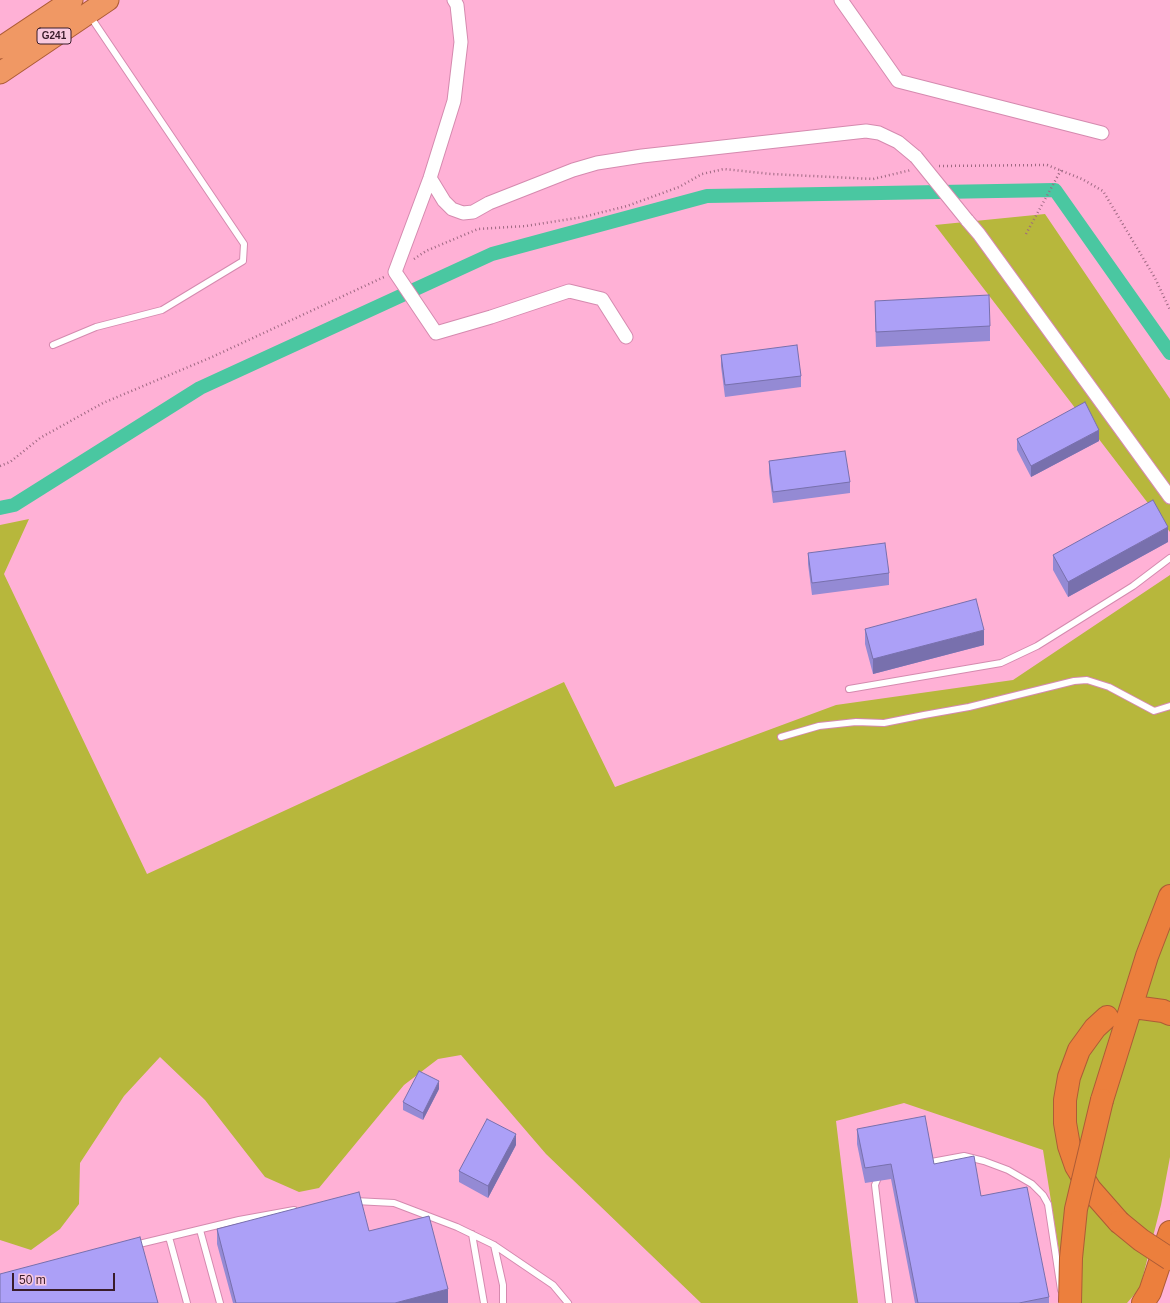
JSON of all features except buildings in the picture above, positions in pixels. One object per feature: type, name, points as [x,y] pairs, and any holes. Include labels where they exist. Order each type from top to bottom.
[{"type":"highway","name":"G241","points":[[0,48],[72,0]]},
{"type":"highway","name":"G241","points":[[0,73],[108,0]]},
{"type":"highway","points":[[1066,1299],[1076,1209],[1102,1100],[1147,956],[1170,896]]},
{"type":"highway","points":[[1141,1008],[1163,1011],[1170,1014]]},
{"type":"highway","points":[[1107,1017],[1095,1028],[1079,1050],[1069,1077],[1065,1100],[1065,1123],[1069,1146],[1076,1166],[1090,1190],[1119,1222],[1140,1240],[1170,1259]]},
{"type":"highway","points":[[1143,1303],[1150,1292],[1170,1232]]},
{"type":"street","points":[[454,0],[458,5],[461,42],[454,101],[430,178],[395,272],[436,333],[491,317],[568,291],[602,300],[626,337]]},
{"type":"street","points":[[841,0],[898,81],[1102,133]]},
{"type":"street","points":[[430,178],[444,201],[452,209],[463,213],[473,212],[488,203],[573,170],[597,163],[642,156],[866,131],[879,134],[898,142],[907,148],[916,163],[979,234],[1170,497]]},
{"type":"lane","points":[[53,345],[96,327],[162,310],[243,261],[244,244],[88,13]]},
{"type":"lane","points":[[849,689],[1001,663],[1037,646],[1133,586],[1170,558]]},
{"type":"lane","points":[[781,737],[819,726],[856,722],[884,723],[969,707],[1074,681],[1087,680],[1109,687],[1154,711],[1170,706]]},
{"type":"lane","points":[[919,1165],[964,1156],[984,1161],[1008,1170],[1032,1184],[1043,1195],[1048,1204],[1066,1299]]},
{"type":"lane","points":[[889,1171],[881,1173],[877,1177],[875,1185],[889,1303]]},
{"type":"lane","points":[[351,1202],[394,1203],[430,1215],[472,1234],[494,1245],[552,1285],[568,1303]]},
{"type":"lane","points":[[132,1246],[301,1208]]},
{"type":"lane","points":[[200,1230],[220,1303]]},
{"type":"lane","points":[[472,1234],[484,1303]]},
{"type":"lane","points":[[169,1237],[187,1303]]},
{"type":"lane","points":[[494,1245],[503,1285],[504,1303]]},
{"type":"path","points":[[0,466],[10,462],[40,438],[103,403],[212,357],[395,272],[426,250],[478,229],[526,226],[583,217],[627,206],[679,187],[702,174],[724,169],[771,174],[873,179],[916,163]]},
{"type":"path","points":[[938,166],[1030,164],[1047,166],[1061,170],[1102,191],[1155,278],[1170,310]]},
{"type":"path","points":[[1026,234],[1061,170]]},
{"type":"shaded area","points":[[1045,214],[1170,399],[1170,532],[935,225]]},
{"type":"shaded area","points":[[29,519],[4,574],[147,874],[564,682],[615,787],[836,705],[1013,680],[1170,575],[1170,1157],[1161,1205],[1140,1288],[1127,1303],[1067,1303],[1043,1150],[904,1103],[836,1121],[858,1303],[701,1303],[546,1154],[461,1055],[438,1059],[404,1085],[319,1188],[299,1192],[265,1177],[205,1100],[160,1057],[124,1096],[80,1163],[79,1204],[60,1229],[31,1250],[0,1240],[0,525]]},
{"type":"waterway","points":[[0,508],[14,505],[200,388],[492,254],[707,196],[1055,190],[1170,353]]}]
